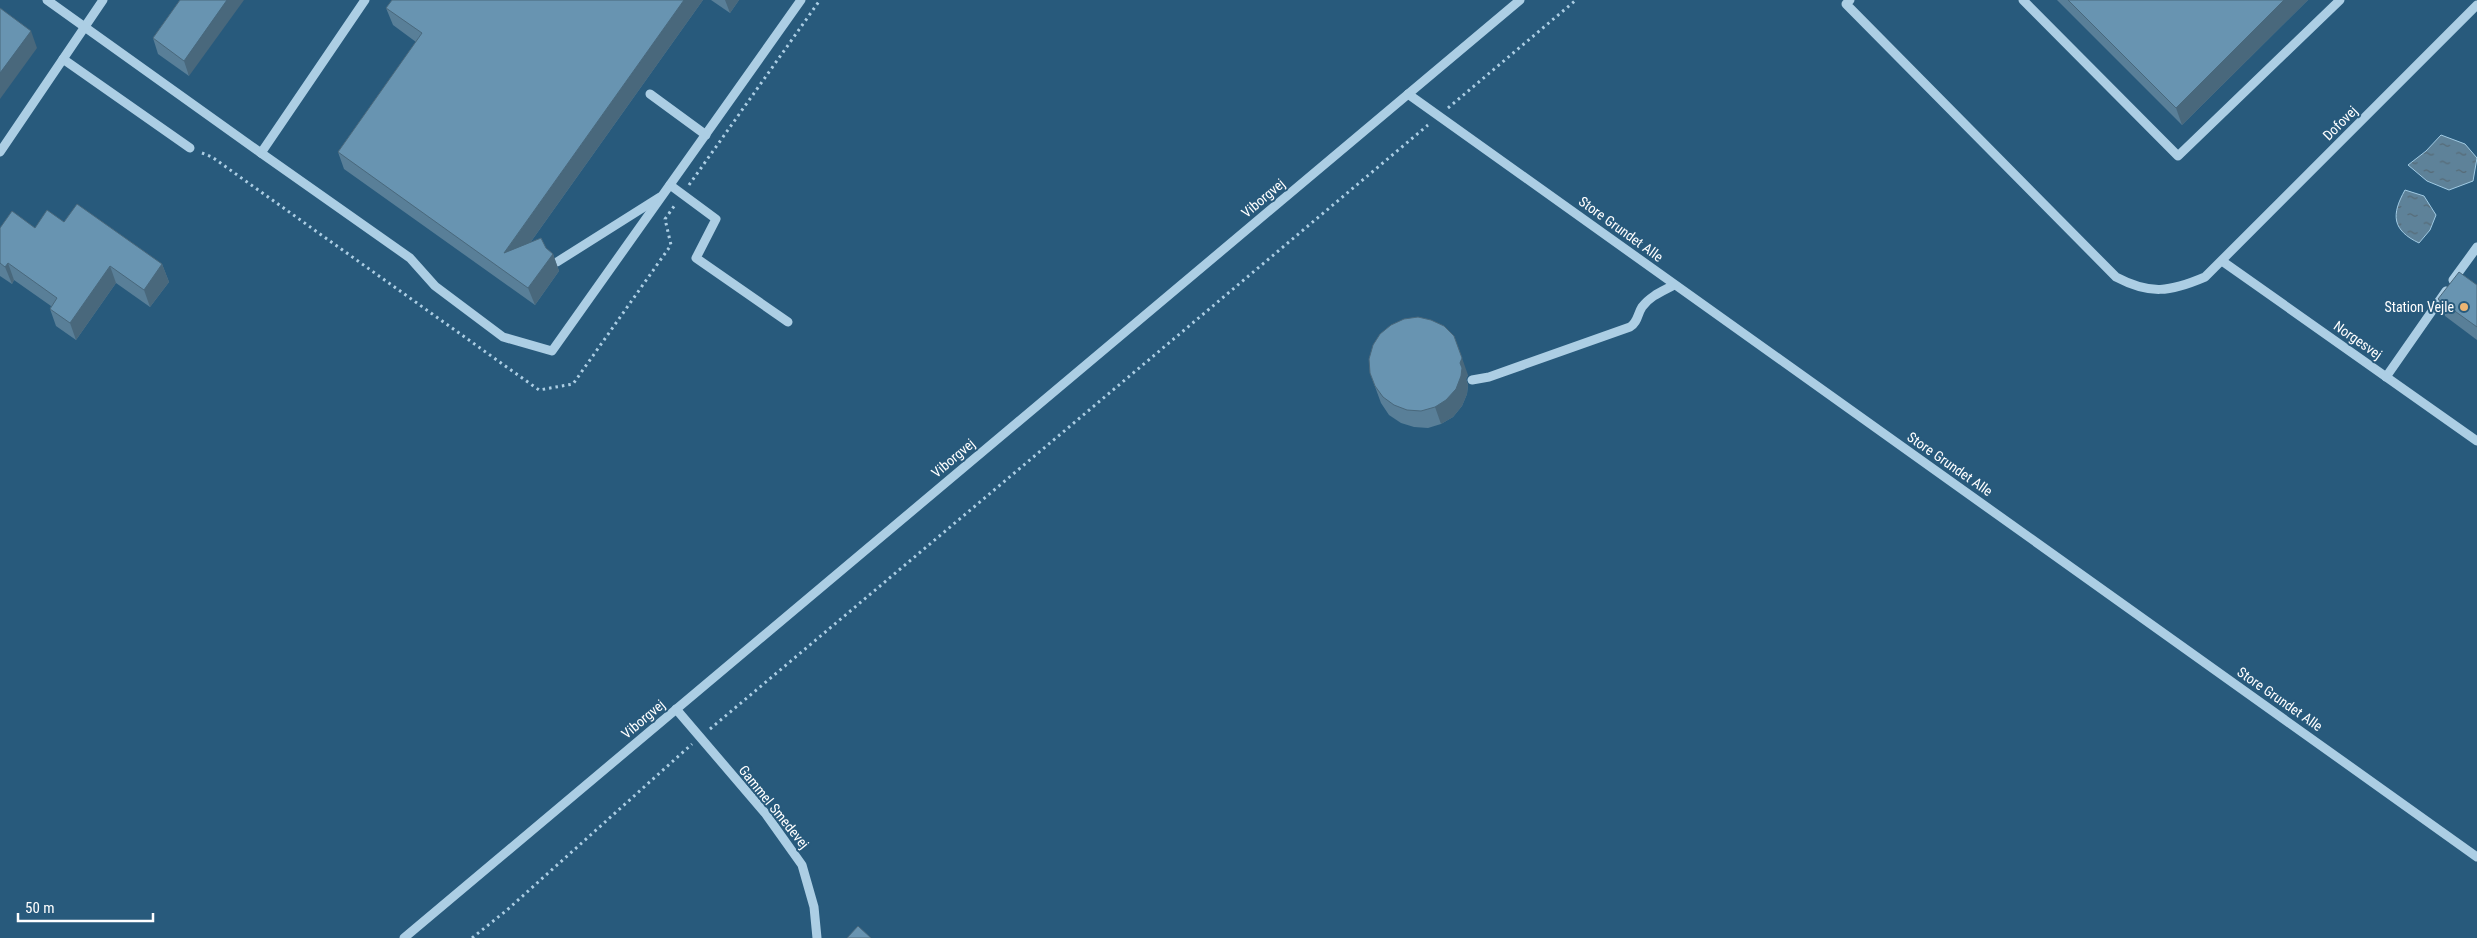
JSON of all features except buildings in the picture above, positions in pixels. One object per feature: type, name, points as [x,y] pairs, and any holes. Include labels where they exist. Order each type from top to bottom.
[{"type":"street","points":[[47,0],[410,258],[434,286],[503,337],[552,351],[801,0]]},
{"type":"street","points":[[0,152],[103,0]]},
{"type":"street","points":[[261,153],[365,0]]},
{"type":"street","name":"Viborgvej","points":[[404,938],[1520,0]]},
{"type":"street","name":"Dofovej","points":[[1850,0],[1846,4],[2116,277],[2135,287],[2155,291],[2179,288],[2205,277],[2477,5]]},
{"type":"street","points":[[2023,0],[2178,156],[2340,0]]},
{"type":"street","points":[[63,59],[190,148]]},
{"type":"street","points":[[650,94],[706,135]]},
{"type":"street","name":"Store Grundet Alle","points":[[1408,94],[2477,857]]},
{"type":"street","points":[[670,185],[716,218],[696,258],[788,322]]},
{"type":"street","points":[[557,262],[664,194]]},
{"type":"street","points":[[2386,377],[2477,247]]},
{"type":"street","name":"Norgesvej","points":[[2222,261],[2477,441]]},
{"type":"street","points":[[1472,380],[1489,376],[1630,327],[1636,323],[1641,308],[1649,299],[1674,284]]},
{"type":"street","name":"Gammel Smedevej","points":[[676,709],[765,813],[802,865],[814,907],[817,938]]},
{"type":"path","points":[[190,148],[212,157],[539,390],[573,384],[671,245],[665,219],[820,0]]},
{"type":"path","points":[[472,938],[507,910],[699,738],[1576,0]]},
{"type":"water","points":[[2441,135],[2465,144],[2477,158],[2473,181],[2449,190],[2427,181],[2408,165],[2426,151]]},
{"type":"water","points":[[2405,190],[2424,196],[2436,215],[2430,230],[2419,243],[2403,233],[2397,221],[2397,207]]},
{"type":"place","name":"Station Vejle","points":[[2464,307]]}]
